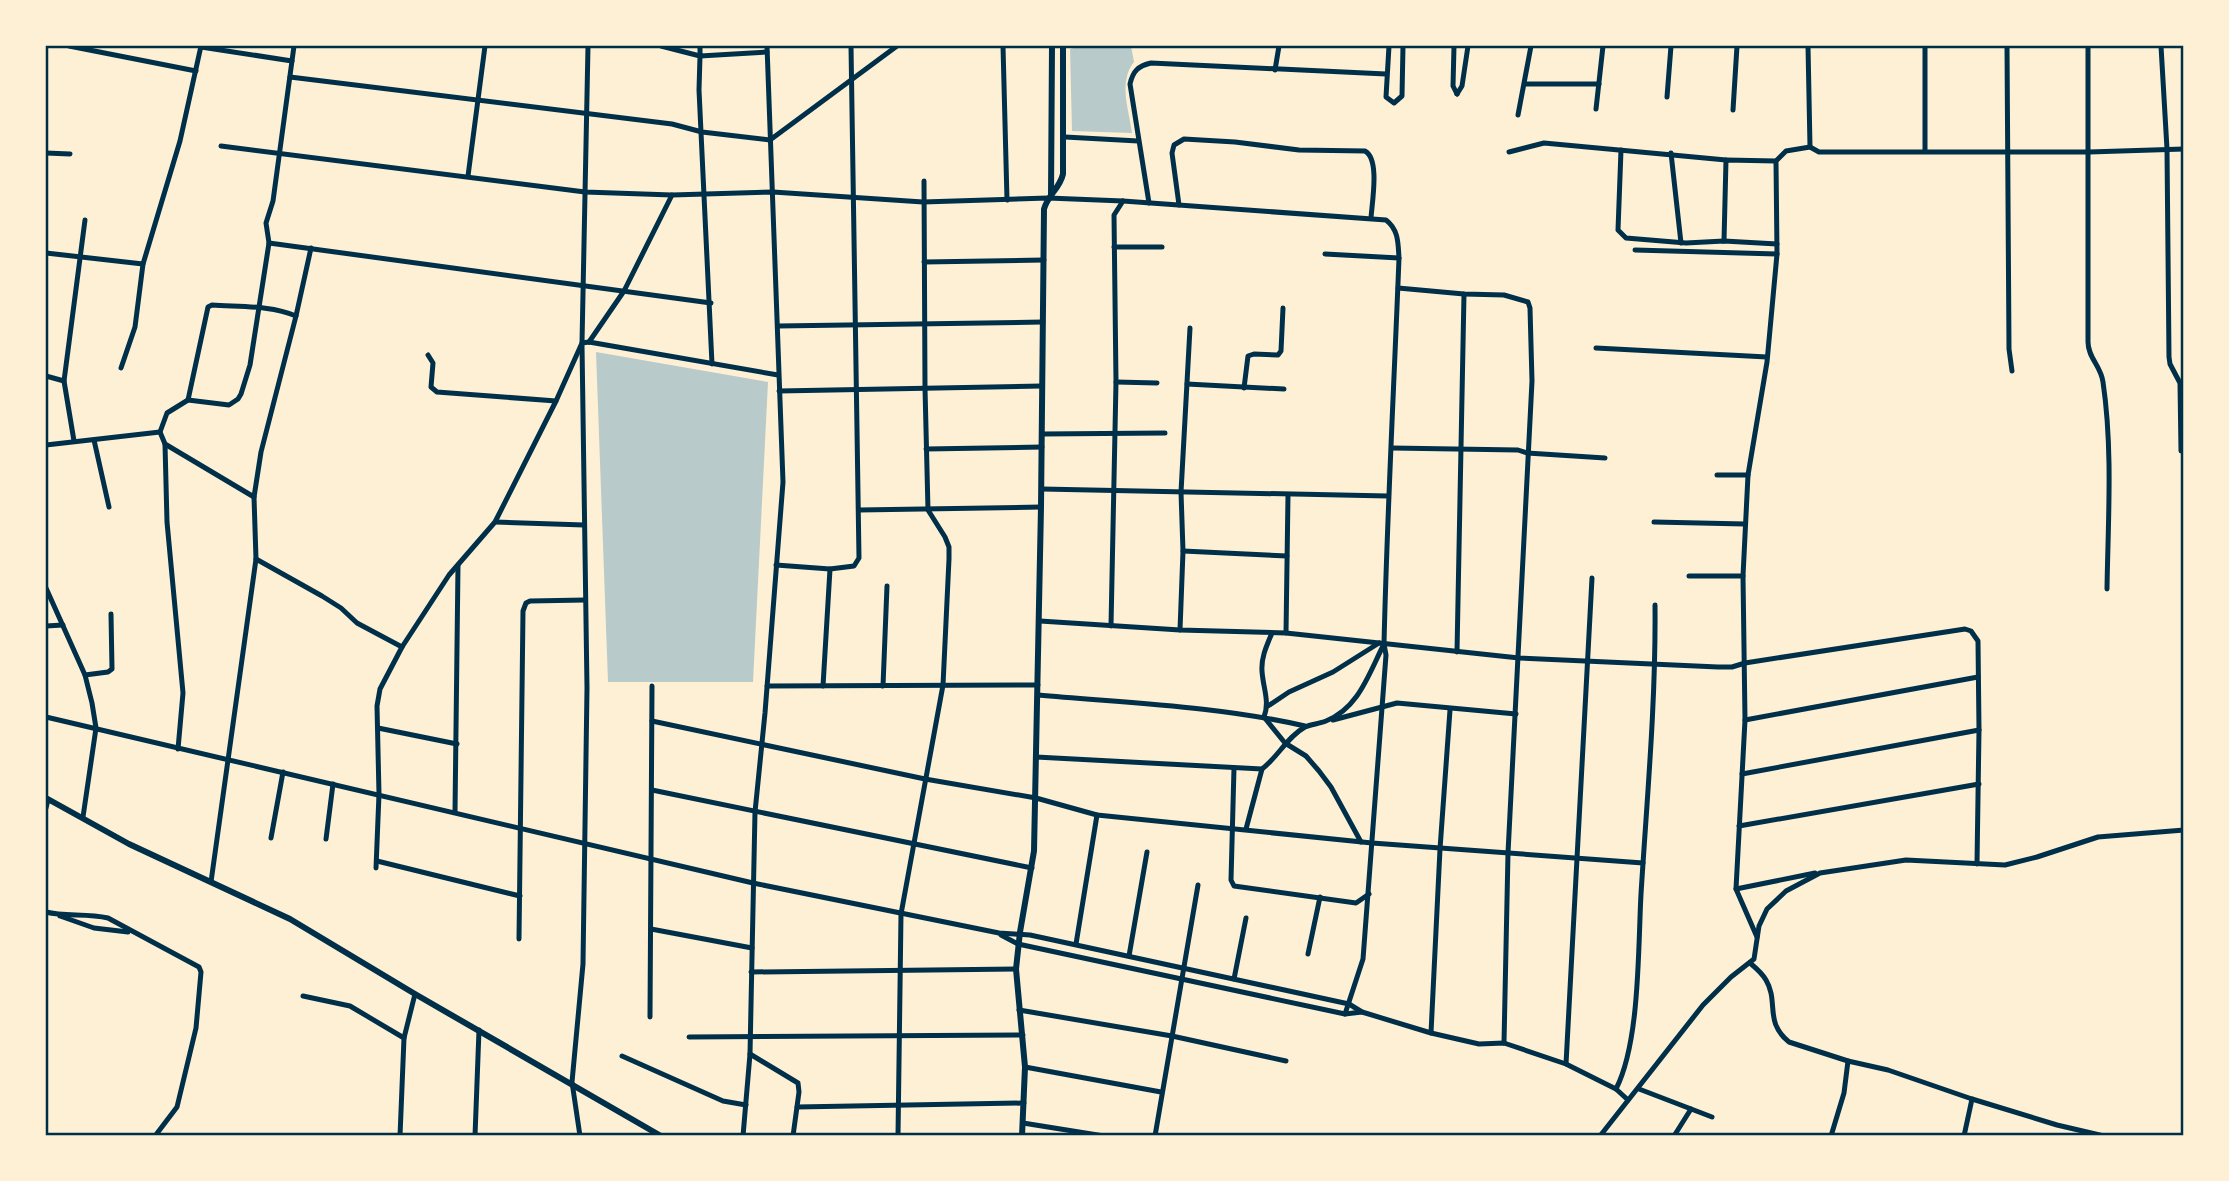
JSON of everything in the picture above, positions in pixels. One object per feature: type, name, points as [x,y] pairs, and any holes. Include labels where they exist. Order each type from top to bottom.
[{"type":"street","points":[[69,46],[196,71]]},
{"type":"street","points":[[121,368],[135,327],[143,264],[180,141],[201,46],[292,61]]},
{"type":"street","points":[[178,749],[183,693],[167,522],[165,444],[160,432],[167,413],[188,400],[223,406],[238,399],[250,365],[269,243],[266,223],[273,201],[293,46]]},
{"type":"street","points":[[468,176],[485,46]]},
{"type":"street","points":[[580,1136],[572,1082],[583,964],[585,843],[587,688],[584,600],[584,285],[588,46]]},
{"type":"street","points":[[662,46],[700,56],[767,49],[783,482],[755,812],[751,1037],[743,1136]]},
{"type":"street","points":[[700,46],[712,364]]},
{"type":"street","points":[[776,565],[830,569],[853,566],[858,561],[850,46]]},
{"type":"street","points":[[290,77],[672,124],[702,132],[770,140],[897,46]]},
{"type":"street","points":[[1003,46],[1007,200]]},
{"type":"street","points":[[1050,197],[1052,46]]},
{"type":"street","points":[[1022,1136],[1025,1068],[1016,969],[1032,868],[1036,798],[1044,209],[1061,181],[1065,137],[1063,46]]},
{"type":"street","points":[[1275,70],[1279,46]]},
{"type":"street","points":[[1389,46],[1386,97],[1394,103],[1402,96],[1403,46]]},
{"type":"street","points":[[1454,46],[1453,86],[1457,94],[1462,86],[1468,46]]},
{"type":"street","points":[[1518,115],[1531,46]]},
{"type":"street","points":[[1597,109],[1602,46]]},
{"type":"street","points":[[1667,97],[1671,46]]},
{"type":"street","points":[[1733,110],[1737,46]]},
{"type":"street","points":[[1808,46],[1810,147]]},
{"type":"street","points":[[1925,46],[1926,151]]},
{"type":"street","points":[[2007,46],[2009,349],[2012,371]]},
{"type":"street","points":[[2088,46],[2088,342],[2091,358],[2103,380],[2108,438],[2107,589]]},
{"type":"street","points":[[2161,46],[2167,149],[2169,357],[2180,383],[2181,451]]},
{"type":"street","points":[[1149,203],[1130,84],[1132,76],[1142,65],[1151,63],[1386,74]]},
{"type":"street","points":[[1525,84],[1599,84]]},
{"type":"street","points":[[1065,137],[1138,141]]},
{"type":"street","points":[[1180,205],[1172,153],[1174,145],[1184,139],[1235,142],[1298,150],[1365,151],[1373,160],[1371,218]]},
{"type":"street","points":[[1509,152],[1544,143],[1726,160],[1776,161]]},
{"type":"street","points":[[221,146],[585,192],[672,195],[772,192],[922,202],[1050,197],[1387,220],[1393,225],[1398,236],[1399,258],[1382,643],[1386,655],[1369,894],[1364,916],[1363,959],[1345,1014]]},
{"type":"street","points":[[1757,937],[1736,889],[1745,720],[1745,524],[1748,475],[1768,357],[1777,254],[1776,161],[1786,151],[1810,147],[1819,152],[2089,152],[2183,149]]},
{"type":"street","points":[[1621,150],[1618,224],[1621,235],[1646,241],[1777,244]]},
{"type":"street","points":[[46,153],[70,154]]},
{"type":"street","points":[[1671,153],[1681,243]]},
{"type":"street","points":[[1724,242],[1726,160]]},
{"type":"street","points":[[898,1136],[901,914],[943,685],[949,547],[928,510],[922,202],[924,181]]},
{"type":"street","points":[[520,896],[376,864],[379,794],[377,706],[380,689],[402,647],[458,565],[495,522],[586,343],[624,291],[672,195]]},
{"type":"street","points":[[1111,626],[1116,382],[1114,215],[1123,201]]},
{"type":"street","points":[[74,441],[64,381],[85,220]]},
{"type":"street","points":[[269,243],[711,303]]},
{"type":"street","points":[[1114,247],[1162,247]]},
{"type":"street","points":[[211,882],[256,559],[254,497],[261,452],[311,248]]},
{"type":"street","points":[[1635,250],[1777,254]]},
{"type":"street","points":[[46,253],[143,264]]},
{"type":"street","points":[[1325,254],[1399,258]]},
{"type":"street","points":[[924,262],[1044,260]]},
{"type":"street","points":[[1398,288],[1504,295],[1528,302],[1531,321],[1532,381],[1508,853],[1504,1043]]},
{"type":"street","points":[[1457,652],[1464,294]]},
{"type":"street","points":[[188,400],[208,307],[258,308],[288,312],[296,316]]},
{"type":"street","points":[[1244,388],[1248,356],[1278,355],[1281,351],[1283,308]]},
{"type":"street","points":[[778,326],[1043,322]]},
{"type":"street","points":[[1180,631],[1183,551],[1181,492],[1190,328]]},
{"type":"street","points":[[586,343],[778,375]]},
{"type":"street","points":[[1596,348],[1768,357]]},
{"type":"street","points":[[428,355],[433,363],[431,387],[437,393],[556,401]]},
{"type":"street","points":[[2175,371],[2183,371]]},
{"type":"street","points":[[46,376],[64,381]]},
{"type":"street","points":[[1116,382],[1157,383]]},
{"type":"street","points":[[1187,384],[1284,389]]},
{"type":"street","points":[[779,391],[1042,386]]},
{"type":"street","points":[[46,445],[160,432]]},
{"type":"street","points":[[1042,434],[1165,433]]},
{"type":"street","points":[[94,440],[109,507]]},
{"type":"street","points":[[165,444],[254,497]]},
{"type":"street","points":[[926,449],[1042,447]]},
{"type":"street","points":[[1392,448],[1518,450],[1527,453],[1605,458]]},
{"type":"street","points":[[1717,475],[1748,475]]},
{"type":"street","points":[[1042,489],[1388,496]]},
{"type":"street","points":[[1286,633],[1288,495]]},
{"type":"street","points":[[859,510],[1041,508]]},
{"type":"street","points":[[495,522],[584,524]]},
{"type":"street","points":[[1654,522],[1745,524]]},
{"type":"street","points":[[1183,551],[1287,556]]},
{"type":"street","points":[[256,559],[323,596],[357,622],[402,647]]},
{"type":"street","points":[[455,812],[458,565]]},
{"type":"street","points":[[823,686],[830,569]]},
{"type":"street","points":[[1689,576],[1744,576]]},
{"type":"street","points":[[1566,1064],[1592,578]]},
{"type":"street","points":[[883,686],[887,586]]},
{"type":"street","points":[[46,587],[85,675],[96,728],[83,817]]},
{"type":"street","points":[[519,939],[524,607],[534,600],[584,600]]},
{"type":"street","points":[[1616,1089],[1625,1073],[1630,1046],[1656,663],[1655,605]]},
{"type":"street","points":[[85,675],[112,669],[111,614]]},
{"type":"street","points":[[1040,621],[1180,631],[1286,633],[1588,663],[1732,667],[1965,629],[1971,631],[1978,641],[1977,864]]},
{"type":"street","points":[[46,626],[63,625]]},
{"type":"street","points":[[1264,717],[1268,706],[1262,670],[1264,652],[1272,633]]},
{"type":"street","points":[[1268,706],[1382,643]]},
{"type":"street","points":[[1327,721],[1353,702],[1361,692],[1382,643]]},
{"type":"street","points":[[1745,720],[1978,677]]},
{"type":"street","points":[[767,686],[1038,685]]},
{"type":"street","points":[[650,1017],[652,687]]},
{"type":"street","points":[[1038,695],[1228,711],[1305,726],[1397,704],[1516,714]]},
{"type":"street","points":[[1431,1033],[1450,710]]},
{"type":"street","points":[[46,717],[753,883],[999,933],[1020,932],[1349,1004],[1362,1012],[1431,1033],[1479,1044],[1504,1043],[1566,1064],[1616,1089],[1628,1100]]},
{"type":"street","points":[[1264,717],[1285,743],[1306,756],[1319,771],[1331,787],[1361,842]]},
{"type":"street","points":[[652,721],[925,779],[1036,798],[1097,815],[1440,849],[1643,863]]},
{"type":"street","points":[[1246,829],[1262,769],[1272,761],[1285,743],[1305,726]]},
{"type":"street","points":[[378,728],[457,744]]},
{"type":"street","points":[[1742,774],[1979,730]]},
{"type":"street","points":[[1036,757],[1262,769]]},
{"type":"street","points":[[1237,768],[1231,880],[1234,886],[1356,903],[1369,894]]},
{"type":"street","points":[[271,838],[283,772]]},
{"type":"street","points":[[326,839],[332,784]]},
{"type":"street","points":[[1739,826],[1979,784]]},
{"type":"street","points":[[652,790],[1032,868]]},
{"type":"street","points":[[46,808],[47,799],[129,844],[290,919],[662,1136]]},
{"type":"street","points":[[1076,944],[1097,815]]},
{"type":"street","points":[[1736,889],[1906,860],[2005,865],[2098,837],[2183,830]]},
{"type":"street","points":[[1129,956],[1147,852]]},
{"type":"street","points":[[1603,1135],[1703,1005],[1731,977],[1750,963],[1756,954],[1762,918],[1776,900],[1820,873]]},
{"type":"street","points":[[1155,1136],[1198,885]]},
{"type":"street","points":[[1308,954],[1320,897]]},
{"type":"street","points":[[1356,903],[1364,916]]},
{"type":"street","points":[[46,912],[93,928],[131,932]]},
{"type":"street","points":[[56,915],[75,913],[108,918],[199,967],[198,1019],[179,1100],[171,1117],[155,1136]]},
{"type":"street","points":[[1234,979],[1246,918]]},
{"type":"street","points":[[650,929],[752,948]]},
{"type":"street","points":[[999,933],[1018,944],[1345,1014],[1362,1012]]},
{"type":"street","points":[[1750,963],[1767,981],[1773,1020],[1781,1036],[1797,1046],[1888,1070],[2057,1125],[2104,1136]]},
{"type":"street","points":[[751,972],[1016,969]]},
{"type":"street","points":[[400,1136],[404,1038],[415,994]]},
{"type":"street","points":[[303,996],[350,1006],[404,1038]]},
{"type":"street","points":[[1019,1010],[1172,1036],[1286,1061]]},
{"type":"street","points":[[475,1136],[479,1030]]},
{"type":"street","points":[[689,1037],[1023,1035]]},
{"type":"street","points":[[750,1054],[798,1083],[793,1136]]},
{"type":"street","points":[[622,1056],[723,1101],[746,1105]]},
{"type":"street","points":[[1831,1136],[1844,1093],[1848,1061]]},
{"type":"street","points":[[1025,1068],[1161,1092]]},
{"type":"street","points":[[1639,1089],[1712,1117]]},
{"type":"street","points":[[1964,1136],[1972,1099]]},
{"type":"street","points":[[797,1107],[1024,1103]]},
{"type":"street","points":[[1674,1136],[1691,1109]]},
{"type":"street","points":[[1023,1123],[1104,1136]]},
{"type":"shaded area","points":[[1080,46],[1131,46],[1134,62],[1129,70],[1126,87],[1132,133],[1072,131],[1070,49]]},
{"type":"shaded area","points":[[596,352],[768,382],[753,682],[608,682]]}]
